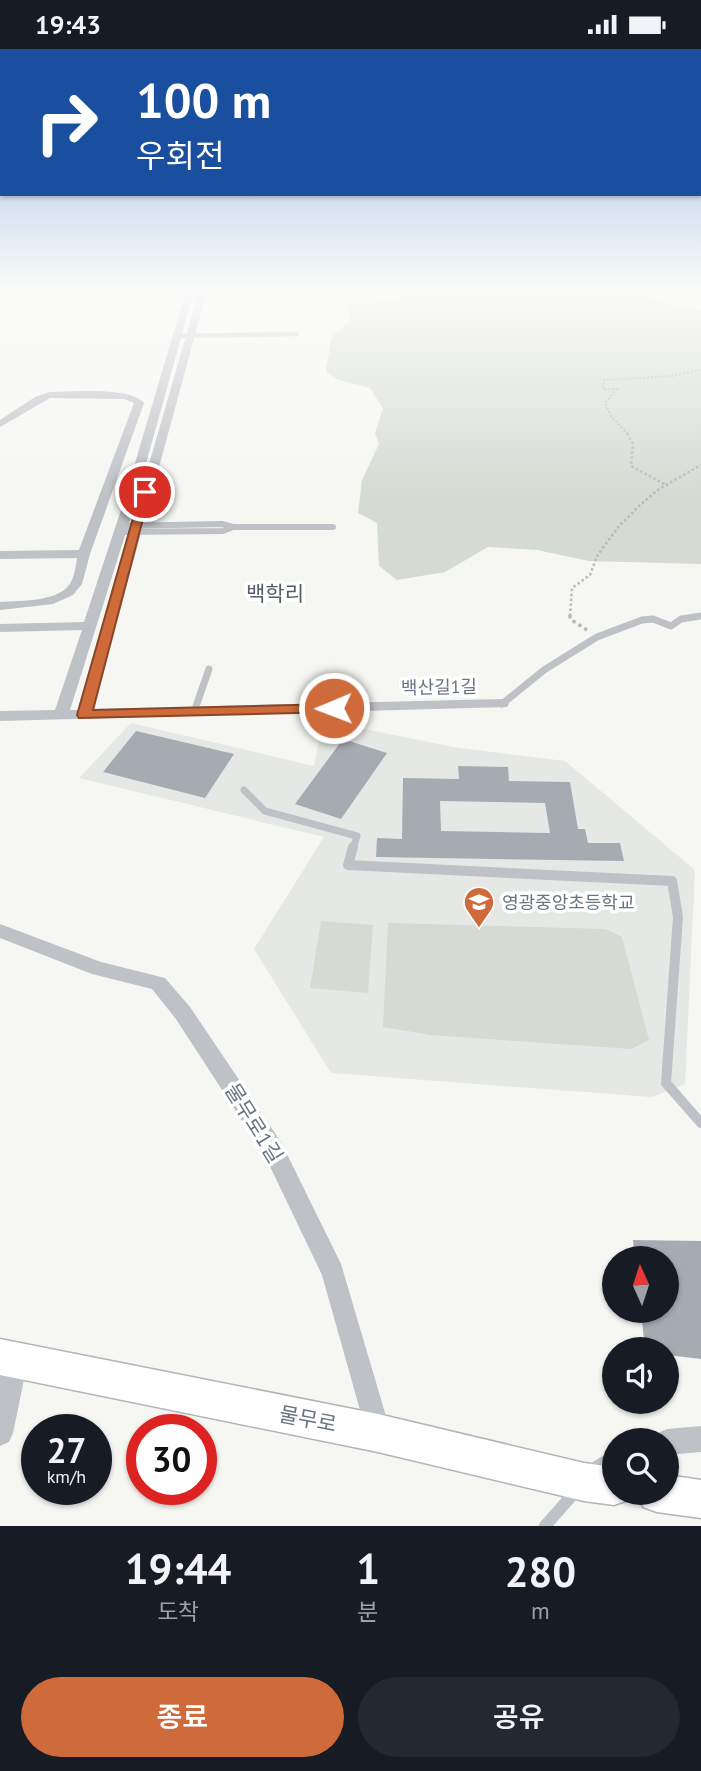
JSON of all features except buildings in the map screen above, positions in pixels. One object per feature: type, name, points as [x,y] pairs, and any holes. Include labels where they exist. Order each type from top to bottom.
[{"type":"main road","name":"물무로","points":[[8,1359],[378,1433],[599,1484]]},
{"type":"main road","points":[[679,1496],[701,1499]]},
{"type":"street","points":[[84,715],[127,531],[172,360]]},
{"type":"street","points":[[61,715],[89,627],[127,531],[184,360]]},
{"type":"street","points":[[0,424],[38,399],[49,395],[124,396],[139,403],[84,554],[78,581],[69,592],[27,605],[0,606]]},
{"type":"street","points":[[0,555],[84,554]]},
{"type":"street","points":[[0,628],[89,627]]},
{"type":"street","name":"백산길1길","points":[[0,716],[502,704]]},
{"type":"street","name":"물무로1길","points":[[0,931],[99,969],[158,982],[183,1013],[273,1149],[333,1272],[378,1433]]},
{"type":"street","points":[[0,1433],[8,1359]]},
{"type":"street","points":[[679,1441],[701,1439]]},
{"type":"lane","points":[[127,531],[222,524],[233,527]]},
{"type":"lane","points":[[127,531],[205,535],[233,527],[333,527]]},
{"type":"lane","points":[[502,704],[544,670],[597,637],[642,620],[653,619],[671,626],[681,619],[701,616]]},
{"type":"lane","points":[[194,712],[209,669]]},
{"type":"lane","points":[[244,790],[265,811],[357,837],[348,865],[672,881],[678,917],[666,1083],[701,1123]]},
{"type":"lane","points":[[545,1526],[599,1484]]},
{"type":"path","points":[[668,486],[631,466],[632,442],[625,431],[609,417],[605,403],[617,389],[603,389],[604,380],[672,376],[701,369]]},
{"type":"path","points":[[597,637],[570,619],[572,588],[590,575],[597,556],[619,526],[647,499],[701,465]]},
{"type":"shaded area","points":[[328,360],[701,360],[701,564],[589,561],[537,550],[488,547],[445,572],[397,580],[379,566],[377,523],[358,513],[362,480],[379,444],[375,433],[383,408],[370,388],[339,380],[326,372]]},
{"type":"shaded area","name":"영광중앙초등학교","points":[[131,723],[314,766],[320,735],[360,728],[453,747],[565,761],[695,870],[685,1084],[652,1097],[331,1073],[254,949],[324,837],[79,778]]},
{"type":"shaded area","points":[[321,921],[373,925],[368,993],[310,988]]},
{"type":"shaded area","points":[[388,923],[605,929],[622,937],[649,1040],[631,1049],[431,1035],[383,1027]]},
{"type":"place","name":"영광중앙초등학교","points":[[479,929]]},
{"type":"district","name":"백학리","points":[[275,593]]},
{"type":"route","points":[[145,492],[84,715],[334,708]]}]
